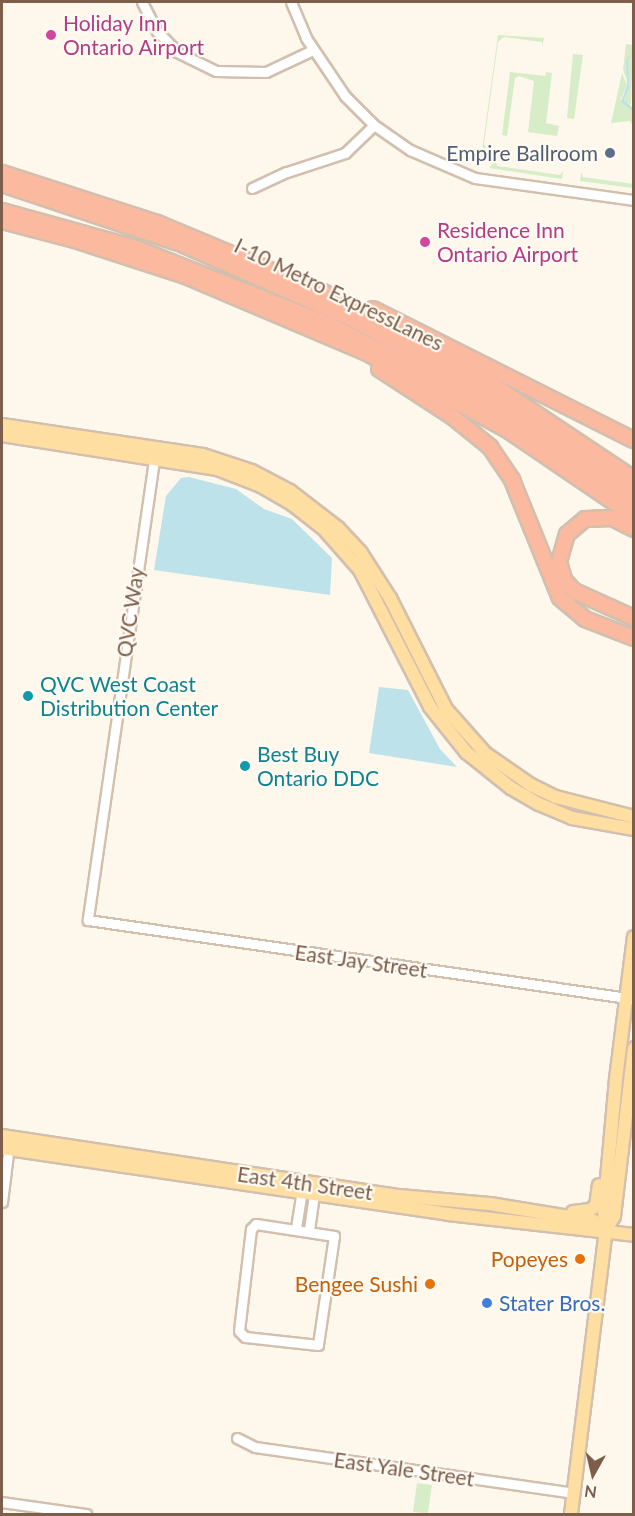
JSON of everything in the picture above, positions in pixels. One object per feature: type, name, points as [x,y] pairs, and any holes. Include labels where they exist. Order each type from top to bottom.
[{"type":"highway","points":[[2,166],[28,181]]},
{"type":"highway","points":[[2,173],[166,227],[323,292],[484,379],[633,479]]},
{"type":"highway","name":"I-10 Metro ExpressLanes","points":[[2,184],[184,245],[352,319],[490,395],[633,492]]},
{"type":"highway","name":"I-10 Metro ExpressLanes","points":[[2,211],[136,248],[330,325],[488,407],[633,504]]},
{"type":"highway","points":[[2,221],[146,262],[330,336],[509,432],[633,516]]},
{"type":"highway","points":[[323,292],[356,300],[633,440]]},
{"type":"highway","points":[[330,336],[453,417],[490,447],[513,480],[550,581],[560,598],[585,620],[633,638]]},
{"type":"highway","points":[[633,530],[612,518],[585,519],[567,534],[559,562],[564,580],[574,591],[633,618]]},
{"type":"main road","points":[[2,425],[155,453],[217,469],[261,486],[307,515],[349,556],[365,578],[430,707],[466,752],[511,788],[539,804],[572,818],[633,830]]},
{"type":"main road","points":[[2,435],[229,462],[275,481],[307,501],[338,528],[366,561],[390,598],[446,709],[486,754],[531,785],[556,797],[633,817]]},
{"type":"main road","points":[[571,1515],[606,1230],[604,1210],[616,1079],[630,999],[633,937]]},
{"type":"main road","points":[[606,1230],[614,1216],[632,1083],[633,1048]]},
{"type":"main road","points":[[616,1079],[621,1092],[618,1129],[623,1139]]},
{"type":"main road","name":"East 4th Street","points":[[6,1143],[399,1196],[490,1204],[594,1221],[606,1230]]},
{"type":"main road","name":"East 4th Street","points":[[6,1143],[470,1217],[606,1230],[633,1235]]},
{"type":"main road","points":[[490,1204],[503,1202],[580,1213],[590,1210],[596,1206],[604,1162],[610,1153]]},
{"type":"street","points":[[142,2],[157,31],[177,52],[216,71],[266,72],[313,50]]},
{"type":"street","points":[[291,2],[313,50],[345,96],[375,125],[430,160],[475,178],[633,200]]},
{"type":"street","points":[[252,188],[345,153],[375,125]]},
{"type":"street","name":"QVC Way","points":[[88,921],[155,453]]},
{"type":"street","name":"East Jay Street","points":[[88,921],[630,999]]},
{"type":"street","points":[[2,1202],[6,1143]]},
{"type":"street","points":[[296,1228],[308,1192]]},
{"type":"street","points":[[308,1192],[309,1230]]},
{"type":"street","points":[[252,1225],[309,1230],[332,1234],[336,1240],[321,1340],[315,1346],[245,1336],[238,1328],[252,1225]]},
{"type":"street","name":"East Yale Street","points":[[237,1438],[255,1447],[573,1493]]},
{"type":"street","points":[[8,1515],[6,1503],[86,1515]]},
{"type":"green space","points":[[498,35],[544,38],[542,47],[542,42],[504,37],[498,42],[484,144],[490,155],[481,158]]},
{"type":"green space","points":[[626,44],[633,45],[631,105],[624,101],[629,85],[623,70]]},
{"type":"green space","points":[[573,54],[583,55],[574,119],[567,118]]},
{"type":"green space","points":[[510,72],[545,76],[546,72],[552,73],[546,123],[559,126],[557,136],[528,132],[534,81],[519,76],[515,78],[507,136],[502,135]]},
{"type":"green space","points":[[622,73],[627,85],[621,99],[633,111],[633,126],[630,121],[611,123]]},
{"type":"green space","points":[[496,161],[497,166],[560,175],[563,171],[562,179],[489,168]]},
{"type":"green space","points":[[581,172],[583,177],[633,184],[633,188],[580,181]]},
{"type":"green space","points":[[417,1483],[432,1485],[428,1514],[413,1512]]},
{"type":"water","points":[[633,52],[628,60],[629,88],[624,100],[633,108],[633,111],[621,102],[627,85],[626,60]]},
{"type":"water","points":[[189,477],[236,489],[264,509],[292,519],[332,558],[330,595],[154,570],[166,496],[181,478]]},
{"type":"water","points":[[379,687],[408,690],[440,749],[457,767],[369,753]]},
{"type":"place","name":"Holiday Inn Ontario Airport","points":[[51,35]]},
{"type":"place","name":"Empire Ballroom","points":[[610,153]]},
{"type":"place","name":"Residence Inn Ontario Airport","points":[[425,242]]},
{"type":"place","name":"QVC West Coast Distribution Center","points":[[28,696]]},
{"type":"place","name":"Best Buy Ontario DDC","points":[[245,766]]},
{"type":"place","name":"Popeyes","points":[[580,1259]]},
{"type":"place","name":"Bengee Sushi","points":[[430,1284]]},
{"type":"place","name":"Stater Bros.","points":[[487,1303]]}]
